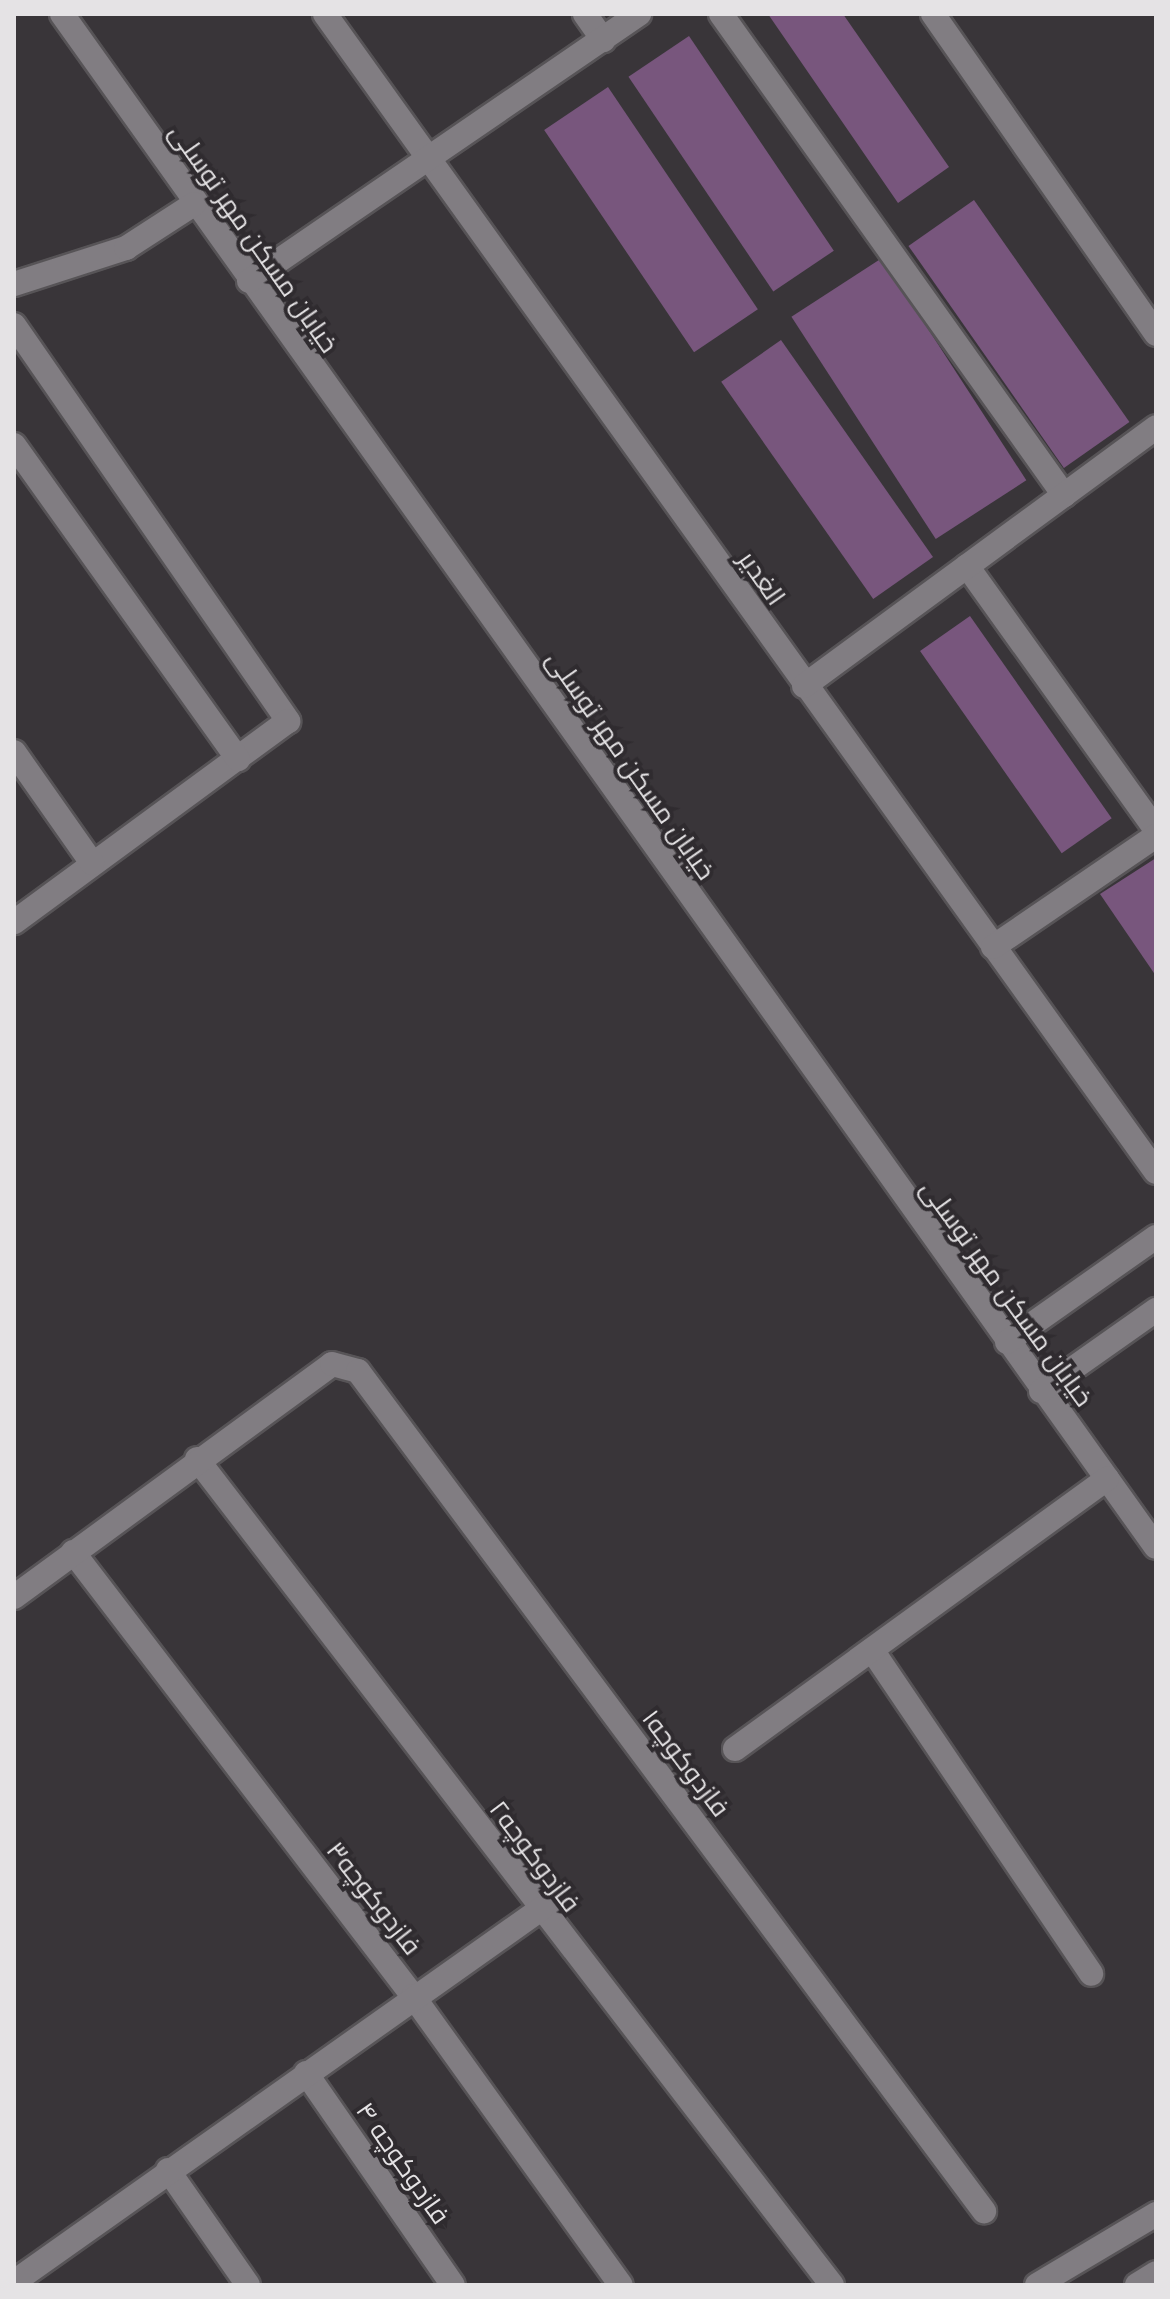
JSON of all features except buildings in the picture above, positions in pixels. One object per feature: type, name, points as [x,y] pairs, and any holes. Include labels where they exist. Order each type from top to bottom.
[{"type":"street","name":"خیابان مسکن مهر توسلی","points":[[62,14],[194,204],[1041,1391],[1156,1547]]},
{"type":"street","name":"الغدیر","points":[[325,14],[804,686],[1156,1172]]},
{"type":"street","points":[[585,14],[603,40]]},
{"type":"street","points":[[249,281],[430,162],[639,14]]},
{"type":"street","points":[[721,14],[1064,495]]},
{"type":"street","points":[[933,14],[1156,334]]},
{"type":"street","points":[[14,284],[126,248],[194,204]]},
{"type":"street","points":[[14,325],[285,710],[281,730],[14,922]]},
{"type":"street","points":[[804,686],[1156,427]]},
{"type":"street","points":[[14,445],[238,759]]},
{"type":"street","points":[[967,566],[1156,833],[993,947]]},
{"type":"street","points":[[14,752],[92,863]]},
{"type":"street","points":[[1007,1342],[1156,1237]]},
{"type":"street","points":[[1041,1391],[1156,1310]]},
{"type":"street","name":"فازدوکوچه۱","points":[[197,1459],[332,1364],[358,1371],[984,2211]]},
{"type":"street","points":[[14,1597],[197,1459]]},
{"type":"street","name":"فازدوکوچه۲","points":[[197,1459],[832,2285]]},
{"type":"street","points":[[735,1749],[1107,1479]]},
{"type":"street","name":"فازدوکوچه۳","points":[[73,1552],[413,1996],[621,2285]]},
{"type":"street","points":[[872,1650],[1091,1974]]},
{"type":"street","points":[[14,2282],[413,1996],[541,1909]]},
{"type":"street","name":"فازدوکوچه ۴","points":[[306,2073],[453,2285]]},
{"type":"street","points":[[168,2170],[248,2285]]},
{"type":"street","points":[[1037,2285],[1156,2214]]},
{"type":"street","points":[[1137,2285],[1156,2273]]}]
